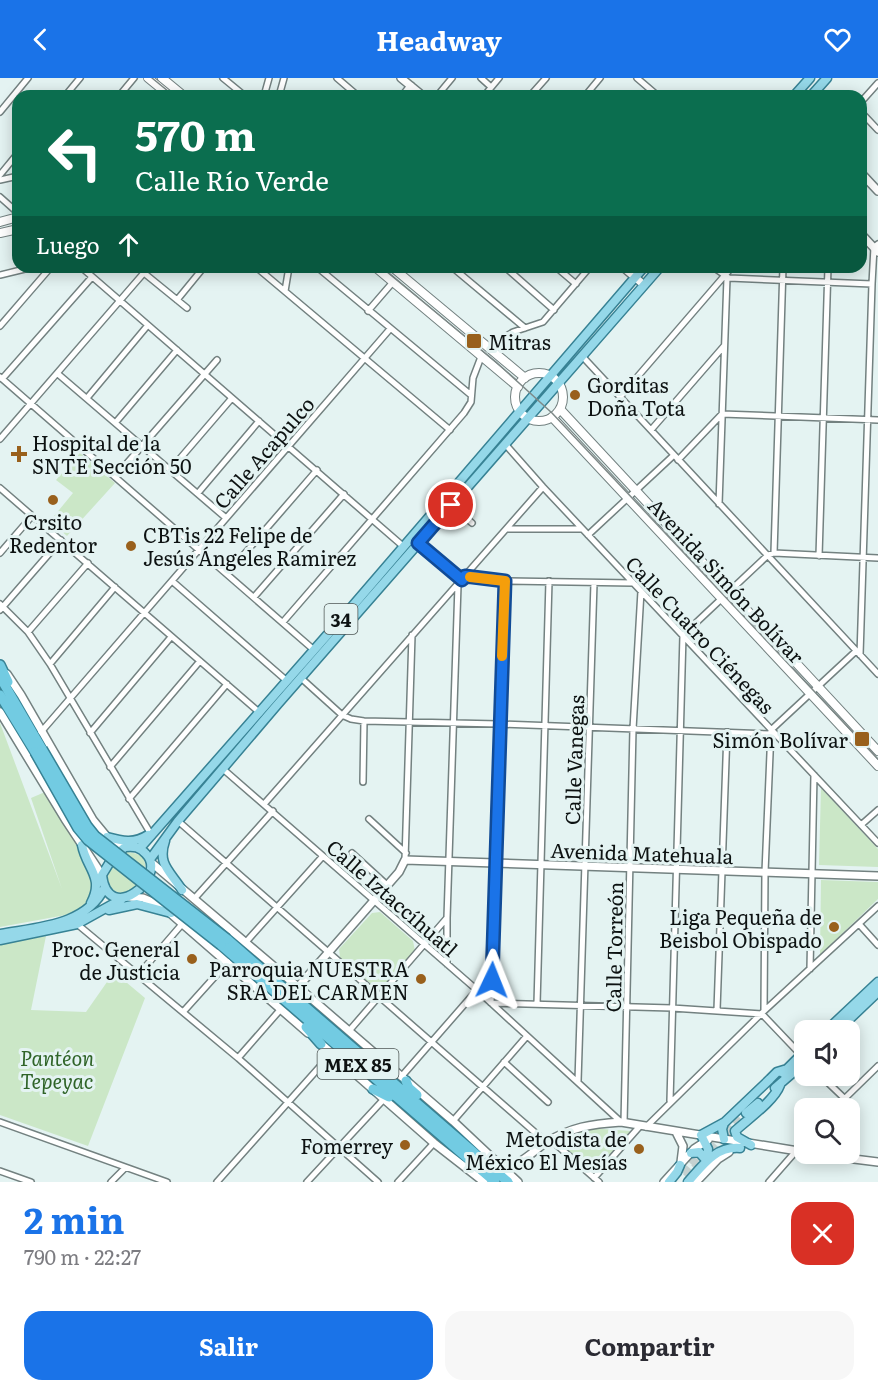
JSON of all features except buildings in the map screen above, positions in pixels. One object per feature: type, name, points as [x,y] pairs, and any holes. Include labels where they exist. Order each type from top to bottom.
[{"type":"highway","points":[[0,665],[9,684],[10,693]]},
{"type":"highway","name":"MEX 85","points":[[0,677],[39,751]]},
{"type":"highway","name":"MEX 85","points":[[1,698],[95,836],[224,942],[294,990],[508,1182]]},
{"type":"highway","name":"MEX 85","points":[[224,942],[281,998],[495,1182]]},
{"type":"highway","points":[[294,990],[328,1019],[338,1022]]},
{"type":"highway","points":[[281,998],[290,1013],[310,1030],[321,1044]]},
{"type":"highway","points":[[404,1079],[409,1088],[429,1108],[434,1118]]},
{"type":"highway","points":[[373,1089],[385,1094],[422,1125],[435,1131]]},
{"type":"main road","points":[[148,78],[162,90]]},
{"type":"main road","points":[[162,78],[177,90]]},
{"type":"main road","points":[[799,90],[810,78]]},
{"type":"main road","points":[[816,90],[827,78]]},
{"type":"main road","points":[[382,273],[518,387]]},
{"type":"main road","points":[[405,273],[525,378]]},
{"type":"main road","name":"34","points":[[151,835],[404,547],[639,273]]},
{"type":"main road","name":"34","points":[[0,934],[66,921],[91,912],[125,898],[150,876],[152,861],[167,834],[300,678],[655,273]]},
{"type":"main road","points":[[539,373],[550,376],[558,383],[562,392],[560,409],[552,417],[539,421],[527,418],[519,411],[515,399],[518,387],[525,378],[539,373]]},
{"type":"main road","name":"Avenida Simón Bolívar","points":[[560,409],[878,751]]},
{"type":"main road","name":"Avenida Simón Bolívar","points":[[552,417],[878,766]]},
{"type":"main road","points":[[511,421],[518,422],[519,428]]},
{"type":"main road","points":[[167,834],[162,860],[182,890]]},
{"type":"main road","points":[[106,836],[130,841],[151,835]]},
{"type":"main road","points":[[140,848],[151,835]]},
{"type":"main road","points":[[125,898],[112,895],[105,887],[102,875],[113,857],[125,847],[140,848],[152,861]]},
{"type":"main road","points":[[84,848],[96,881],[91,912],[132,904],[148,905],[171,913]]},
{"type":"main road","name":"34","points":[[0,940],[77,924],[91,912],[105,887]]},
{"type":"main road","points":[[838,1020],[878,982]]},
{"type":"main road","points":[[849,1020],[878,992]]},
{"type":"main road","points":[[794,1064],[744,1112],[780,1085],[794,1068]]},
{"type":"main road","points":[[707,1161],[707,1138],[770,1078],[777,1072],[787,1069]]},
{"type":"main road","points":[[724,1122],[726,1130],[735,1131],[777,1092],[780,1085]]},
{"type":"main road","points":[[724,1122],[722,1129],[724,1140]]},
{"type":"main road","points":[[735,1131],[737,1137],[751,1145]]},
{"type":"main road","points":[[675,1182],[718,1152],[740,1148]]},
{"type":"main road","points":[[691,1153],[699,1152],[707,1161]]},
{"type":"main road","points":[[669,1182],[677,1172],[684,1176]]},
{"type":"street","points":[[18,90],[28,78]]},
{"type":"street","points":[[70,90],[80,78]]},
{"type":"street","points":[[123,90],[134,78]]},
{"type":"street","points":[[223,78],[238,90]]},
{"type":"street","points":[[337,78],[351,90]]},
{"type":"street","points":[[402,78],[415,90]]},
{"type":"street","points":[[442,90],[452,78]]},
{"type":"street","points":[[481,78],[491,87]]},
{"type":"street","points":[[489,90],[499,78]]},
{"type":"street","points":[[536,90],[546,78]]},
{"type":"street","points":[[590,90],[600,78]]},
{"type":"street","points":[[637,78],[651,90]]},
{"type":"street","points":[[867,95],[878,83]]},
{"type":"street","points":[[408,90],[411,86]]},
{"type":"street","points":[[0,112],[12,97]]},
{"type":"street","points":[[867,118],[878,130]]},
{"type":"street","points":[[0,175],[12,160]]},
{"type":"street","points":[[867,179],[878,191]]},
{"type":"street","points":[[0,197],[12,209]]},
{"type":"street","points":[[300,678],[342,715],[364,721],[771,732],[858,653],[864,557],[872,284],[877,248]]},
{"type":"street","points":[[0,326],[46,273]]},
{"type":"street","points":[[88,273],[404,547]]},
{"type":"street","points":[[1,435],[58,374],[144,273],[187,308]]},
{"type":"street","points":[[177,300],[199,273]]},
{"type":"street","points":[[263,273],[450,430]]},
{"type":"street","points":[[285,291],[288,273]]},
{"type":"street","points":[[324,273],[471,395]]},
{"type":"street","points":[[459,273],[525,328]]},
{"type":"street","points":[[512,273],[554,310]]},
{"type":"street","points":[[563,273],[576,284]]},
{"type":"street","points":[[489,347],[504,337],[543,322],[585,273]]},
{"type":"street","points":[[630,273],[644,285]]},
{"type":"street","points":[[720,273],[725,277],[872,284]]},
{"type":"street","points":[[620,397],[728,273]]},
{"type":"street","points":[[771,554],[779,417],[783,273]]},
{"type":"street","points":[[819,556],[828,273]]},
{"type":"street","points":[[92,277],[1,378],[314,650]]},
{"type":"street","points":[[719,504],[725,277]]},
{"type":"street","points":[[368,311],[393,282]]},
{"type":"street","points":[[87,398],[148,325]]},
{"type":"street","name":"Calle Acapulco","points":[[42,732],[390,329]]},
{"type":"street","points":[[651,430],[724,346]]},
{"type":"street","points":[[116,422],[177,350]]},
{"type":"street","points":[[582,356],[719,504],[771,554],[878,674]]},
{"type":"street","points":[[283,622],[469,407],[476,370],[481,357]]},
{"type":"street","points":[[115,477],[217,360]]},
{"type":"street","points":[[58,374],[226,518]]},
{"type":"street","points":[[171,469],[232,398]]},
{"type":"street","points":[[588,535],[676,458],[722,414],[878,420]]},
{"type":"street","points":[[198,493],[260,421]]},
{"type":"street","name":"Calle Cuatro Ciénegas","points":[[505,444],[543,488],[683,635],[771,732],[878,843]]},
{"type":"street","points":[[227,574],[317,470]]},
{"type":"street","points":[[265,803],[543,488]]},
{"type":"street","points":[[0,498],[2,490],[260,712]]},
{"type":"street","points":[[254,597],[344,494]]},
{"type":"street","points":[[451,505],[472,523]]},
{"type":"street","points":[[0,553],[32,516]]},
{"type":"street","points":[[507,529],[582,529]]},
{"type":"street","points":[[61,540],[1,607],[28,632],[50,664],[151,835]]},
{"type":"street","points":[[418,543],[462,580],[633,583]]},
{"type":"street","points":[[670,1101],[683,635],[771,554],[878,558]]},
{"type":"street","points":[[28,632],[88,563]]},
{"type":"street","points":[[447,964],[453,722],[462,580]]},
{"type":"street","points":[[172,581],[287,681]]},
{"type":"street","points":[[505,581],[491,1003],[763,1012]]},
{"type":"street","points":[[537,1004],[549,581]]},
{"type":"street","name":"Calle Vanegas","points":[[578,1081],[594,583]]},
{"type":"street","points":[[50,664],[115,587]]},
{"type":"street","name":"Calle Torreón","points":[[622,1123],[633,729],[641,591]]},
{"type":"street","points":[[152,861],[174,884],[263,957],[294,990],[399,872],[405,857],[412,635]]},
{"type":"street","points":[[90,733],[171,636]]},
{"type":"street","points":[[110,767],[200,661]]},
{"type":"street","points":[[0,665],[21,695],[89,813],[106,836],[125,847]]},
{"type":"street","points":[[129,799],[227,684]]},
{"type":"street","points":[[0,712],[102,875]]},
{"type":"street","points":[[363,782],[364,721]]},
{"type":"street","points":[[717,1010],[727,732]]},
{"type":"street","points":[[771,732],[765,872],[763,1012],[794,1047]]},
{"type":"street","name":"Calle Iztaccíhuatl","points":[[223,769],[265,803],[477,990],[622,1123]]},
{"type":"street","points":[[810,969],[814,775]]},
{"type":"street","points":[[861,825],[878,810]]},
{"type":"street","points":[[194,899],[273,811]]},
{"type":"street","points":[[369,819],[405,857]]},
{"type":"street","points":[[178,821],[483,1086],[597,1180],[643,1127],[878,906]]},
{"type":"street","points":[[84,848],[98,847],[106,836]]},
{"type":"street","points":[[352,853],[387,885]]},
{"type":"street","points":[[246,942],[323,856]]},
{"type":"street","name":"Avenida Matehuala","points":[[405,857],[450,862],[878,876]]},
{"type":"street","points":[[162,906],[157,897],[158,890],[164,884],[174,884]]},
{"type":"street","points":[[125,898],[143,898],[162,906],[171,913],[434,1143],[484,1182]]},
{"type":"street","points":[[349,1031],[447,918]]},
{"type":"street","points":[[139,974],[183,923]]},
{"type":"street","points":[[77,924],[289,1101],[378,1182]]},
{"type":"street","points":[[859,924],[878,945]]},
{"type":"street","points":[[183,1012],[228,962]]},
{"type":"street","points":[[404,1079],[432,1041],[477,990]]},
{"type":"street","points":[[238,1058],[280,1010]]},
{"type":"street","points":[[338,1022],[453,1121],[518,1182]]},
{"type":"street","points":[[453,1121],[527,1036]]},
{"type":"street","points":[[217,1182],[332,1053]]},
{"type":"street","points":[[504,1062],[549,1102]]},
{"type":"street","points":[[831,1086],[844,1098],[878,1066]]},
{"type":"street","points":[[307,1182],[339,1147],[387,1101]]},
{"type":"street","points":[[0,1122],[167,1182]]},
{"type":"street","points":[[494,1160],[510,1166],[576,1127],[622,1123],[794,1151]]},
{"type":"street","points":[[676,1132],[683,1146],[684,1176]]},
{"type":"street","points":[[684,1176],[691,1153],[707,1138]]},
{"type":"street","points":[[398,1182],[434,1143]]},
{"type":"street","points":[[696,1182],[723,1155],[751,1145]]},
{"type":"street","points":[[768,1182],[794,1152]]},
{"type":"street","points":[[860,1159],[878,1162]]},
{"type":"street","points":[[703,1174],[707,1161]]},
{"type":"street","points":[[111,1182],[125,1168]]},
{"type":"street","points":[[0,1171],[31,1182]]},
{"type":"street","points":[[664,1182],[684,1176]]},
{"type":"green space","points":[[80,453],[115,483],[67,536],[50,521],[73,493],[56,480]]},
{"type":"green space","points":[[0,723],[62,889],[31,798],[45,792],[95,873],[96,879],[86,906],[71,914],[0,927]]},
{"type":"green space","points":[[821,788],[878,849],[878,867],[819,865]]},
{"type":"green space","points":[[127,852],[138,855],[144,860],[143,876],[132,889],[124,893],[117,892],[108,883],[108,877],[113,865]]},
{"type":"green space","name":"Liga Pequeña de Beisbol Obispado","points":[[821,880],[878,882],[878,899],[820,955]]},
{"type":"green space","points":[[380,912],[413,941],[415,951],[383,987],[376,988],[340,958],[339,949],[372,913]]},
{"type":"green space","name":"Pantéon Tepeyac","points":[[46,936],[31,1010],[86,1012],[114,972],[145,998],[88,1146],[0,1115],[0,944]]},
{"type":"green space","points":[[588,1128],[631,1131],[593,1173],[559,1143]]},
{"type":"tunnel","points":[[686,1177],[746,1113]]},
{"type":"tunnel","points":[[683,1173],[702,1151]]},
{"type":"railway","points":[[152,78],[167,90]]},
{"type":"railway","points":[[388,273],[496,362],[552,413],[878,759]]},
{"type":"slow traffic","points":[[470,577],[505,581],[502,656]]},
{"type":"place","name":"Mitras","points":[[474,341]]},
{"type":"place","name":"Gorditas Doña Tota","points":[[575,395]]},
{"type":"place","name":"Hospital de la SNTE Sección 50","points":[[19,454]]},
{"type":"place","name":"Crsito Redentor","points":[[53,500]]},
{"type":"place","name":"CBTis 22 Felipe de Jesús Ángeles Ramirez","points":[[131,546]]},
{"type":"place","name":"Simón Bolívar","points":[[862,739]]},
{"type":"place","name":"Liga Pequeña de Beisbol Obispado","points":[[834,927]]},
{"type":"place","name":"Proc. General de Justicia","points":[[192,959]]},
{"type":"place","name":"Parroquia NUESTRA SRA DEL CARMEN","points":[[421,979]]},
{"type":"place","name":"Fomerrey","points":[[405,1145]]},
{"type":"place","name":"Metodista de México El Mesías","points":[[639,1149]]},
{"type":"route","points":[[451,505],[418,543],[462,580],[465,576],[505,581],[492,980]]}]
